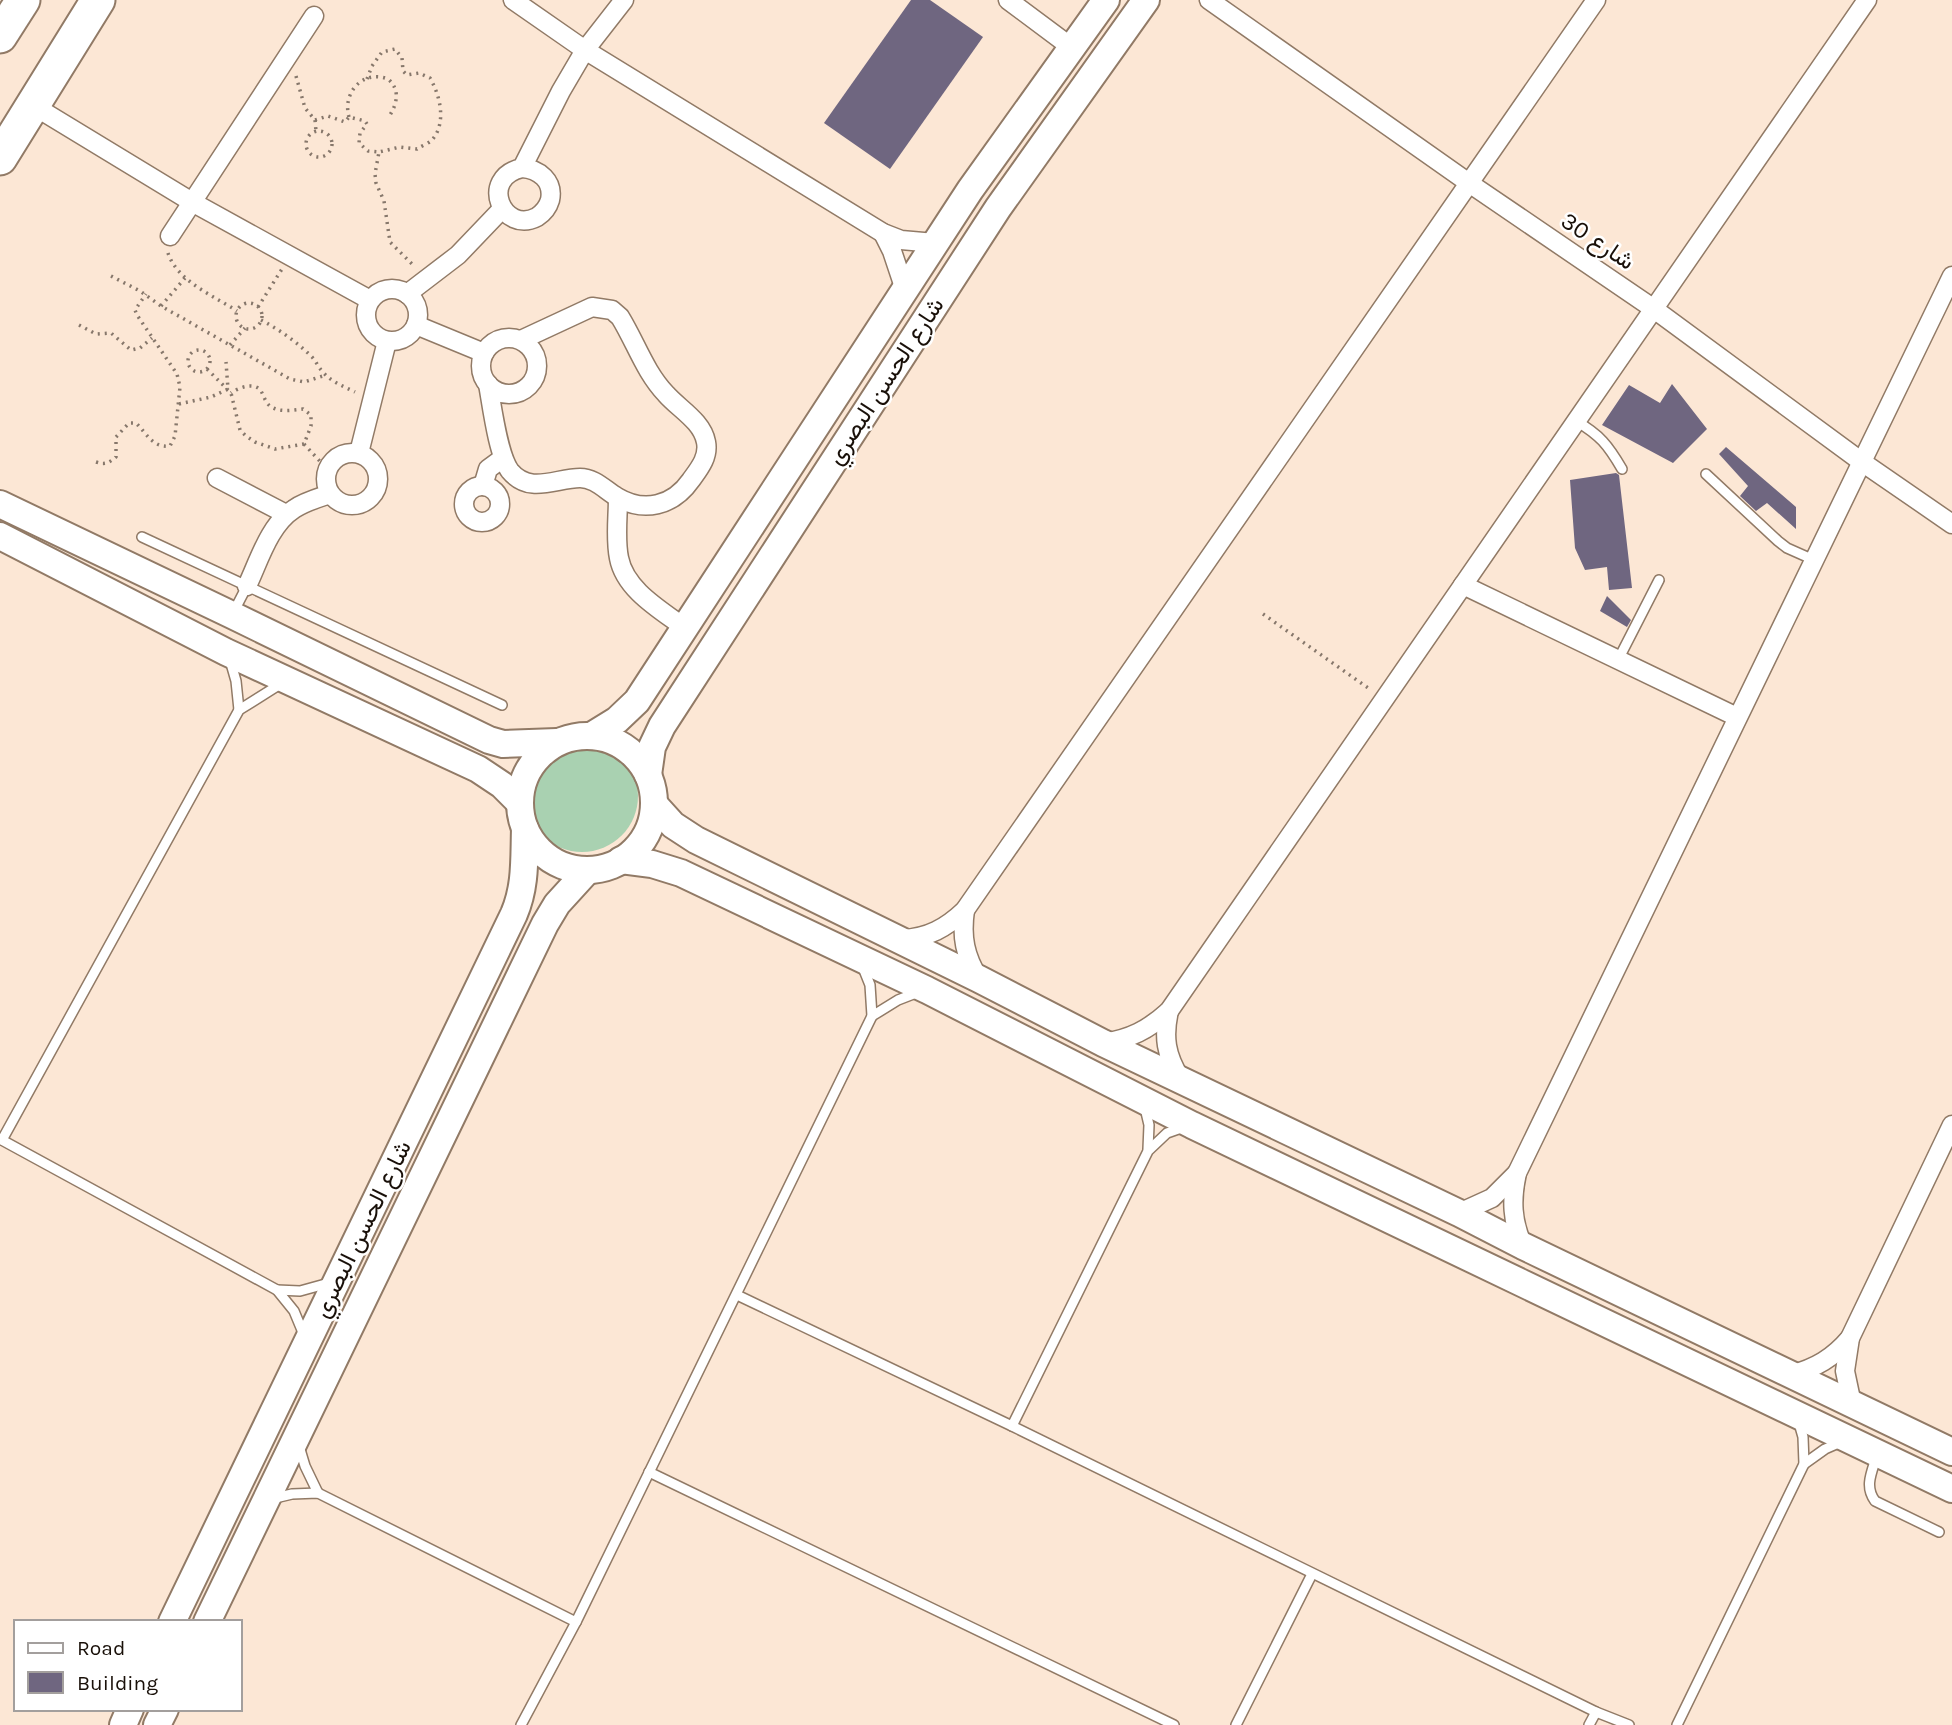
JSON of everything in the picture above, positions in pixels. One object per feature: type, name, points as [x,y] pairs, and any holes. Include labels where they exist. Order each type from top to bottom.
[{"type":"highway","points":[[0,36],[23,0]]},
{"type":"highway","points":[[0,158],[98,0]]},
{"type":"street","points":[[66,53],[87,38],[113,0]]},
{"type":"street","points":[[513,0],[585,50],[883,233],[901,240],[934,243]]},
{"type":"street","points":[[522,168],[585,50],[624,0]]},
{"type":"street","points":[[1008,0],[1071,47]]},
{"type":"street","name":"شارع الحسن البصري","points":[[591,736],[617,720],[637,701],[934,243],[1106,0]]},
{"type":"street","name":"شارع الحسن البصري","points":[[648,775],[652,747],[662,726],[998,208],[1146,0]]},
{"type":"street","points":[[897,940],[916,939],[934,933],[965,911],[1596,0]]},
{"type":"street","points":[[1103,1043],[1139,1034],[1169,1011],[1867,0]]},
{"type":"street","name":"شارع 30","points":[[1207,2],[1654,309],[1862,462],[1952,524]]},
{"type":"street","points":[[170,236],[314,16]]},
{"type":"street","points":[[34,106],[192,202],[370,300]]},
{"type":"street","points":[[522,168],[535,170],[546,178],[550,191],[548,205],[539,215],[527,220],[513,218],[502,209],[498,196],[500,183],[509,172],[522,168]]},
{"type":"street","points":[[407,294],[458,255],[502,209]]},
{"type":"street","points":[[883,233],[905,290]]},
{"type":"street","points":[[1523,1247],[1513,1211],[1517,1173],[1952,276]]},
{"type":"street","points":[[388,289],[401,290],[407,294],[418,312],[416,326],[401,339],[387,341],[375,335],[367,325],[365,312],[370,300],[388,289]]},
{"type":"street","points":[[488,384],[496,391],[516,393],[532,383],[538,363],[530,345],[521,340],[504,338],[496,341],[484,353],[481,370],[488,384],[503,458],[512,474],[524,482],[538,484],[580,478],[592,480],[618,498],[635,505],[654,506],[672,500],[686,487],[705,458],[707,445],[703,432],[656,383],[626,326],[612,310],[592,307],[521,340]]},
{"type":"street","points":[[416,326],[484,353]]},
{"type":"street","points":[[359,453],[387,341]]},
{"type":"street","points":[[359,453],[375,465],[378,478],[375,491],[366,501],[354,505],[341,502],[330,494],[326,482],[327,469],[340,455],[359,453]]},
{"type":"street","points":[[483,486],[488,469],[503,458]]},
{"type":"street","points":[[217,478],[286,514]]},
{"type":"street","points":[[247,586],[277,525],[286,514],[296,507],[330,494]]},
{"type":"street","points":[[618,498],[618,555],[626,577],[649,601],[685,628]]},
{"type":"street","points":[[0,504],[489,740],[503,744],[557,742],[591,736],[609,740],[625,748],[638,760],[648,775],[654,804],[652,821],[645,836],[634,850],[621,860],[588,870],[568,867],[550,859],[535,846],[525,829],[519,802],[522,784],[530,767],[542,753],[557,742]]},
{"type":"street","points":[[0,536],[226,652],[478,769],[502,785],[519,802]]},
{"type":"street","points":[[1463,585],[1737,717]]},
{"type":"street","points":[[654,804],[673,825],[696,840],[1103,1043],[1952,1452]]},
{"type":"street","name":"شارع الحسن البصري","points":[[174,1620],[514,914],[525,873],[525,829]]},
{"type":"street","points":[[621,860],[652,864],[681,873],[927,990],[1192,1125],[1952,1489]]},
{"type":"street","name":"شارع الحسن البصري","points":[[209,1620],[545,924],[567,891],[588,870]]},
{"type":"street","points":[[965,911],[962,928],[964,947],[969,964],[979,979]]},
{"type":"street","points":[[1169,1011],[1165,1028],[1166,1046],[1171,1063],[1180,1078]]},
{"type":"street","points":[[1852,1404],[1844,1371],[1850,1338],[1952,1125]]},
{"type":"street","points":[[1460,1213],[1492,1198],[1517,1173]]},
{"type":"street","points":[[1790,1375],[1808,1371],[1824,1363],[1850,1338]]},
{"type":"street","points":[[1918,1471],[1934,1469],[1952,1474]]},
{"type":"lane","points":[[1576,421],[1597,433],[1622,469]]},
{"type":"lane","points":[[1706,474],[1778,541],[1814,560]]},
{"type":"lane","points":[[142,537],[502,705]]},
{"type":"lane","points":[[1618,660],[1659,580]]},
{"type":"lane","points":[[232,615],[247,586]]},
{"type":"lane","points":[[226,652],[236,681],[239,710]]},
{"type":"lane","points":[[287,681],[239,710],[1,1140],[276,1290],[294,1311],[306,1344]]},
{"type":"lane","points":[[520,1725],[576,1622],[872,1016],[870,985],[858,957]]},
{"type":"lane","points":[[872,1016],[898,1000],[927,990]]},
{"type":"lane","points":[[1141,1099],[1149,1125],[1148,1151]]},
{"type":"lane","points":[[1012,1426],[1148,1151],[1167,1133],[1192,1125]]},
{"type":"lane","points":[[276,1290],[312,1289],[338,1279]]},
{"type":"lane","points":[[737,1295],[1012,1426],[1596,1712],[1629,1725]]},
{"type":"lane","points":[[1676,1725],[1804,1464],[1803,1437],[1794,1412]]},
{"type":"lane","points":[[297,1437],[305,1466],[318,1493]]},
{"type":"lane","points":[[1804,1464],[1825,1449],[1850,1439]]},
{"type":"lane","points":[[1878,1453],[1868,1485],[1875,1501],[1939,1532]]},
{"type":"lane","points":[[649,1472],[1174,1725]]},
{"type":"lane","points":[[266,1501],[292,1494],[318,1493],[576,1622]]},
{"type":"lane","points":[[1236,1725],[1312,1574]]},
{"type":"lane","points":[[529,1725],[536,1699]]},
{"type":"lane","points":[[1589,1725],[1596,1712]]},
{"type":"path","points":[[349,117],[367,124],[358,138],[362,148],[379,152],[400,147],[417,149],[433,139],[439,123],[441,105],[430,78],[419,73],[407,75],[403,71],[402,58],[395,49],[382,52],[367,79]]},
{"type":"path","points":[[284,62],[295,73],[305,108],[315,120],[316,131]]},
{"type":"path","points":[[349,117],[349,94],[360,82],[382,76],[393,83],[396,102],[388,118]]},
{"type":"path","points":[[315,120],[328,116],[345,122],[349,117]]},
{"type":"path","points":[[316,131],[328,134],[331,139],[331,150],[321,158],[310,155],[306,150],[307,138],[316,131]]},
{"type":"path","points":[[379,152],[376,184],[384,201],[390,242],[428,278]]},
{"type":"path","points":[[170,236],[167,251],[172,265],[185,278],[237,311]]},
{"type":"path","points":[[258,307],[291,256]]},
{"type":"path","points":[[111,276],[290,379],[304,382],[326,375]]},
{"type":"path","points":[[160,306],[185,278]]},
{"type":"path","points":[[96,462],[110,462],[116,457],[116,438],[129,423],[136,423],[159,446],[170,446],[175,436],[180,387],[177,374],[135,310],[146,294]]},
{"type":"path","points":[[230,345],[245,328],[254,327],[261,320],[261,311],[254,304],[244,304],[237,311],[237,321],[245,328]]},
{"type":"path","points":[[261,320],[282,331],[300,346],[334,383],[372,399]]},
{"type":"path","points":[[79,324],[96,334],[111,332],[131,350],[139,348],[152,338]]},
{"type":"path","points":[[201,349],[209,355],[210,365],[207,369],[198,372],[190,367],[188,362],[192,353],[201,349]]},
{"type":"path","points":[[226,362],[240,430],[255,442],[275,449],[304,444]]},
{"type":"path","points":[[207,369],[230,391]]},
{"type":"path","points":[[179,404],[237,388],[256,386],[269,405],[278,410],[303,409],[311,415],[311,426],[304,444]]},
{"type":"path","points":[[304,444],[327,469]]},
{"type":"path","points":[[1263,614],[1384,699]]},
{"type":"green space","points":[[582,740],[604,744],[622,756],[634,774],[638,796],[634,818],[622,836],[604,848],[582,852],[560,848],[542,836],[530,818],[526,796],[530,774],[542,756],[560,744]]},
{"type":"building","points":[[911,0],[930,0],[983,37],[890,169],[824,123]]},
{"type":"building","points":[[1672,384],[1707,429],[1673,463],[1602,425],[1629,385],[1660,403]]},
{"type":"building","points":[[1726,447],[1796,507],[1796,529],[1767,503],[1756,511],[1740,496],[1748,486],[1719,454]]},
{"type":"building","points":[[1616,473],[1619,475],[1632,588],[1609,590],[1607,567],[1585,570],[1575,548],[1570,480]]},
{"type":"building","points":[[1607,596],[1631,620],[1627,627],[1600,611]]}]
